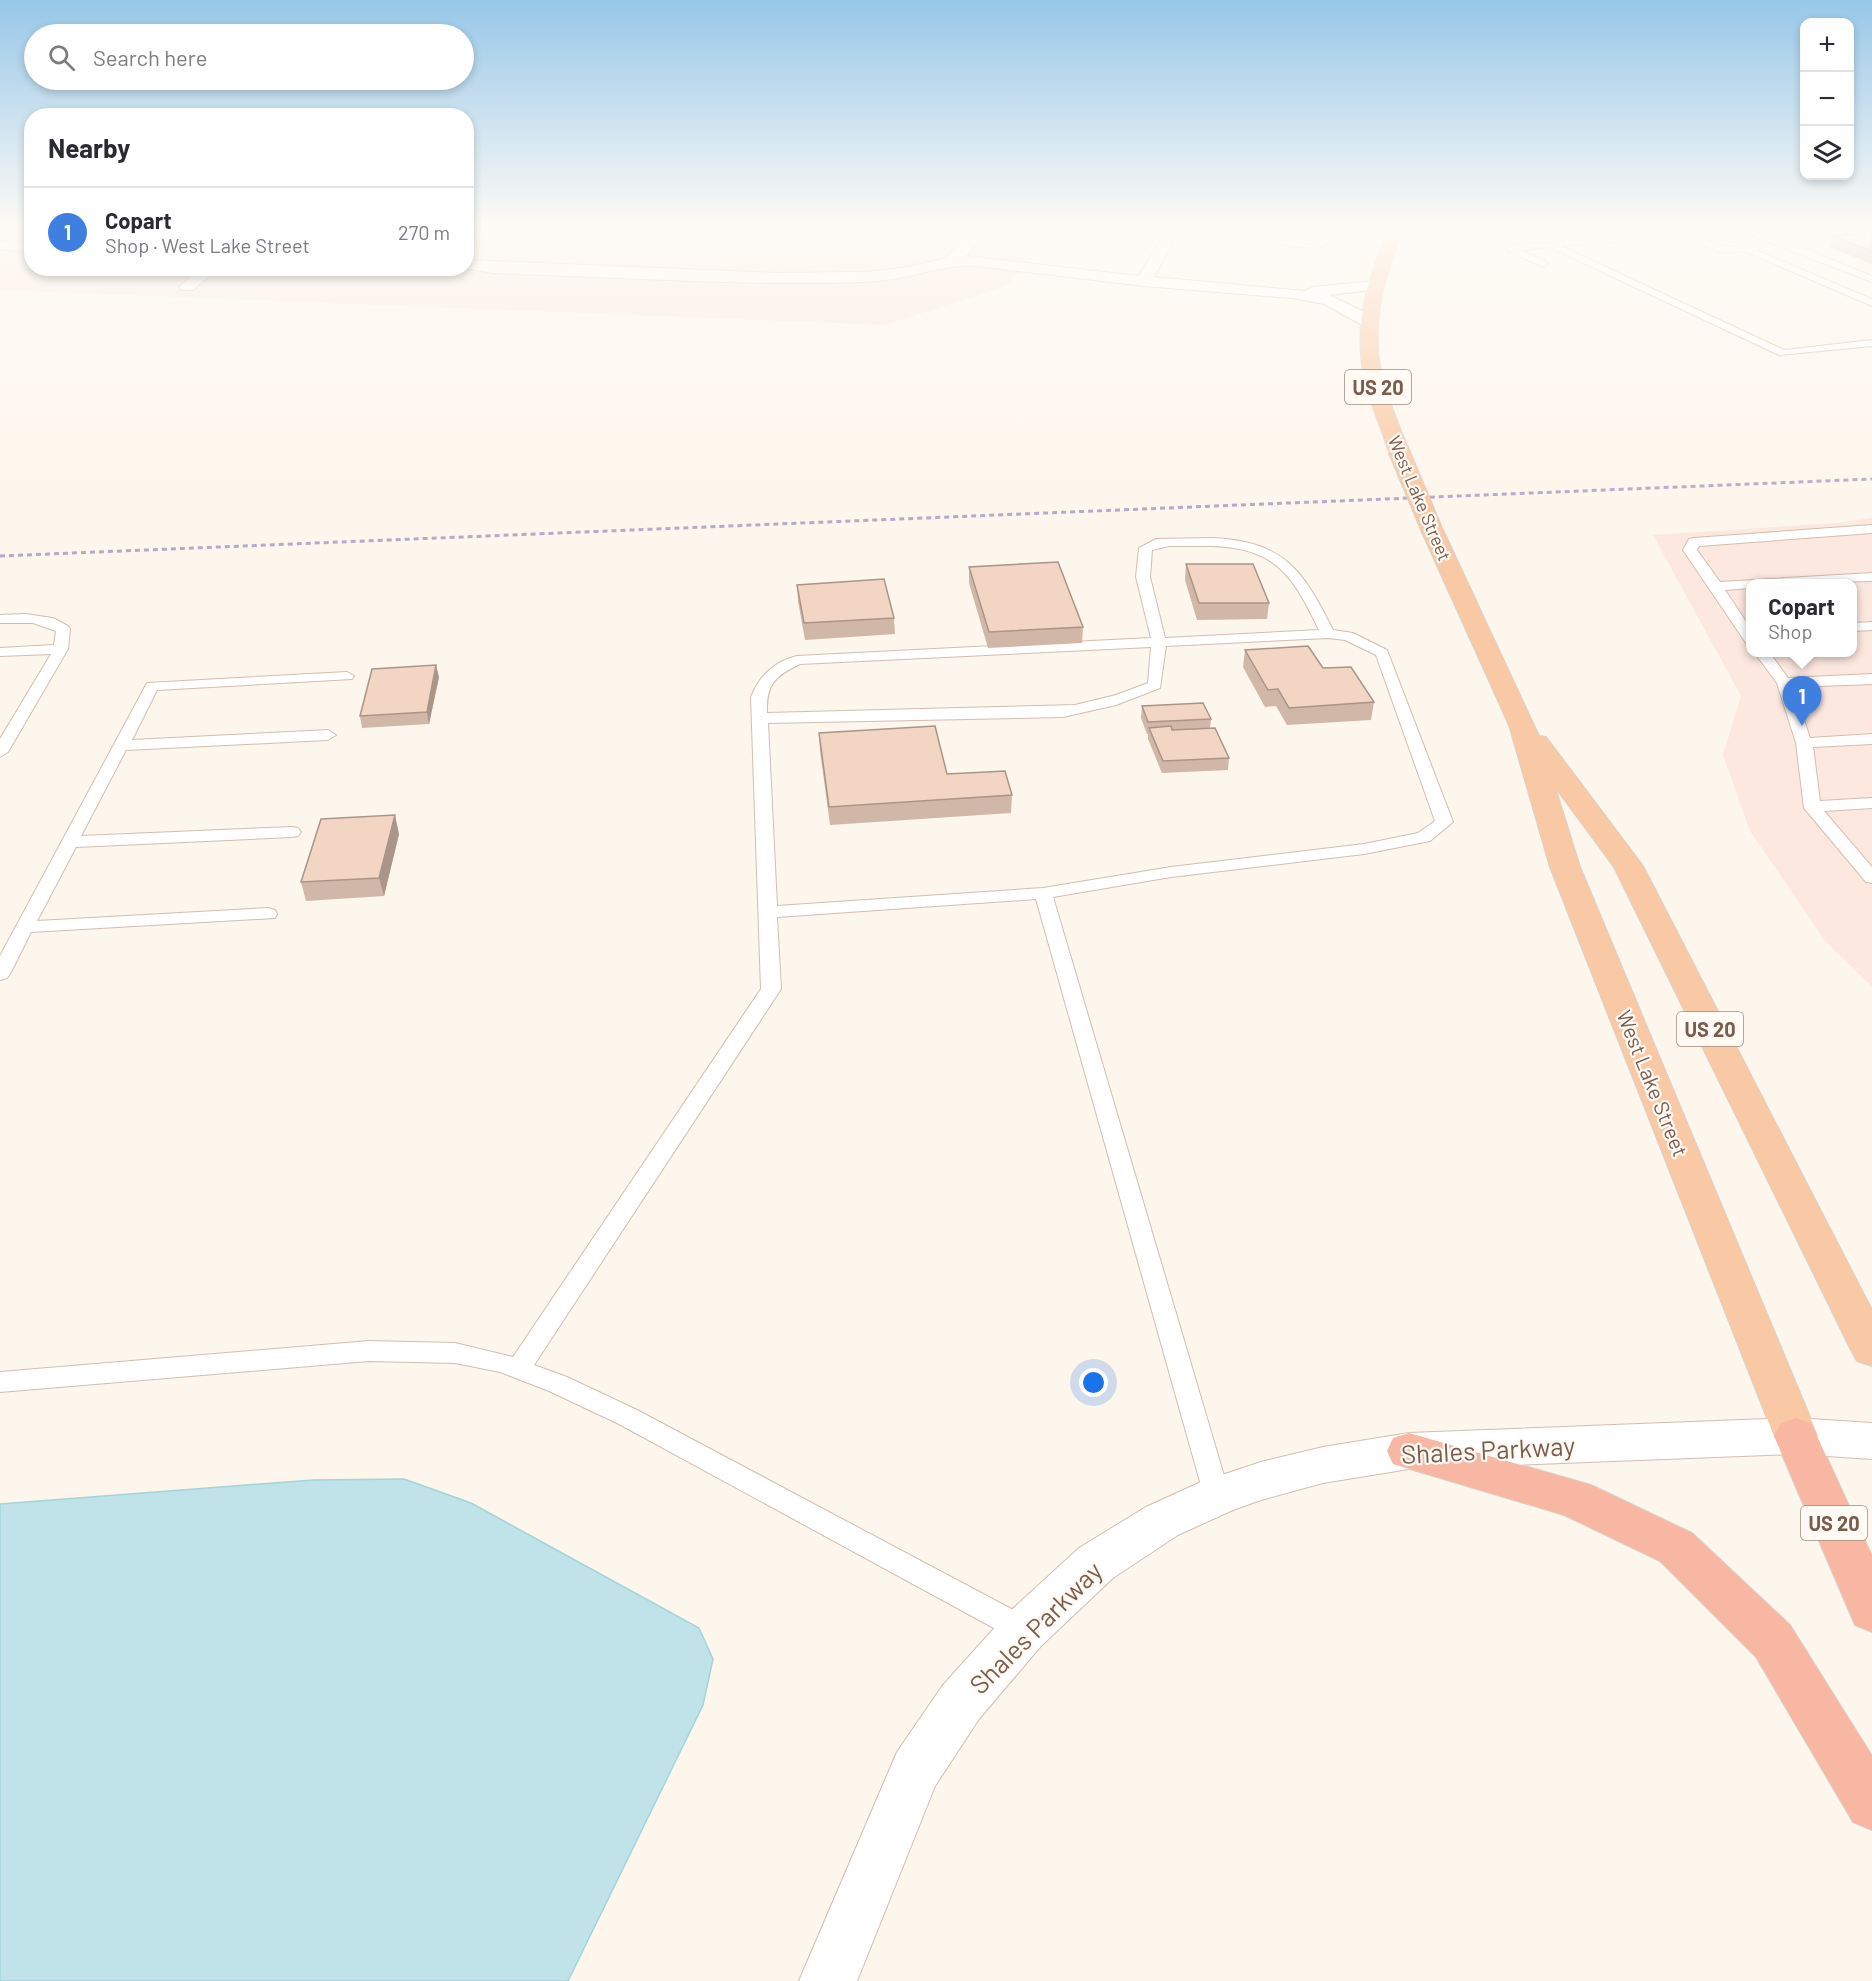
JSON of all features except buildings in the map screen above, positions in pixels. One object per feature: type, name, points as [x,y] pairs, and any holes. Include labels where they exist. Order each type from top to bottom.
[{"type":"highway","name":"West Lake Street","points":[[1370,318],[1371,365],[1398,449],[1432,530],[1522,725],[1565,867],[1796,1436]]},
{"type":"highway","name":"West Lake Street","points":[[1522,725],[1628,866],[1872,1350]]},
{"type":"highway","name":"US 20","points":[[1796,1436],[1872,1610]]},
{"type":"highway","points":[[1409,1451],[1575,1499],[1676,1547],[1773,1641],[1872,1804]]},
{"type":"street","points":[[1363,318],[1370,322]]},
{"type":"street","name":"Shales Parkway","points":[[828,1981],[915,1770],[961,1702],[1024,1630],[1096,1563],[1161,1521],[1217,1496],[1323,1465],[1409,1451],[1796,1436],[1872,1441]]},
{"type":"lane","points":[[1709,318],[1783,353],[1872,344]]},
{"type":"lane","points":[[1746,630],[1690,550],[1694,542],[1872,529]]},
{"type":"lane","points":[[760,718],[1063,712],[1126,699],[1155,685],[1159,642],[1143,578],[1146,548],[1156,543],[1252,547],[1268,553],[1307,592],[1328,634]]},
{"type":"lane","points":[[1838,579],[1872,577]]},
{"type":"lane","points":[[1716,586],[1746,584]]},
{"type":"lane","points":[[0,619],[34,617],[52,622],[63,629],[61,649],[0,752]]},
{"type":"lane","points":[[1857,627],[1872,626]]},
{"type":"lane","points":[[518,1369],[771,989],[759,697],[764,681],[779,668],[797,660],[1328,634],[1348,636],[1382,652],[1444,822],[1424,837],[1364,849],[1171,872],[1043,893],[769,912]]},
{"type":"lane","points":[[0,652],[61,649]]},
{"type":"lane","points":[[1765,657],[1784,683],[1804,743],[1812,807],[1872,878]]},
{"type":"lane","points":[[0,974],[152,686],[347,676]]},
{"type":"lane","points":[[1784,683],[1872,679]]},
{"type":"lane","points":[[121,745],[328,735]]},
{"type":"lane","points":[[1804,743],[1872,739]]},
{"type":"lane","points":[[1812,807],[1872,803]]},
{"type":"lane","points":[[69,842],[292,832]]},
{"type":"lane","points":[[1043,893],[1217,1496]]},
{"type":"lane","points":[[25,927],[268,914]]},
{"type":"lane","points":[[0,1382],[369,1351],[454,1353],[518,1369],[558,1384],[628,1417],[1024,1630]]},
{"type":"shaded area","points":[[719,318],[905,318],[885,325]]},
{"type":"shaded area","points":[[1872,518],[1872,987],[1826,942],[1750,831],[1723,755],[1741,696],[1653,535],[1836,523]]},
{"type":"water","points":[[404,1479],[471,1503],[699,1628],[713,1659],[703,1705],[568,1981],[0,1981],[0,1504],[313,1480]]},
{"type":"railway","points":[[0,556],[1872,479]]},
{"type":"place","name":"Copart","points":[[1802,726]]}]
